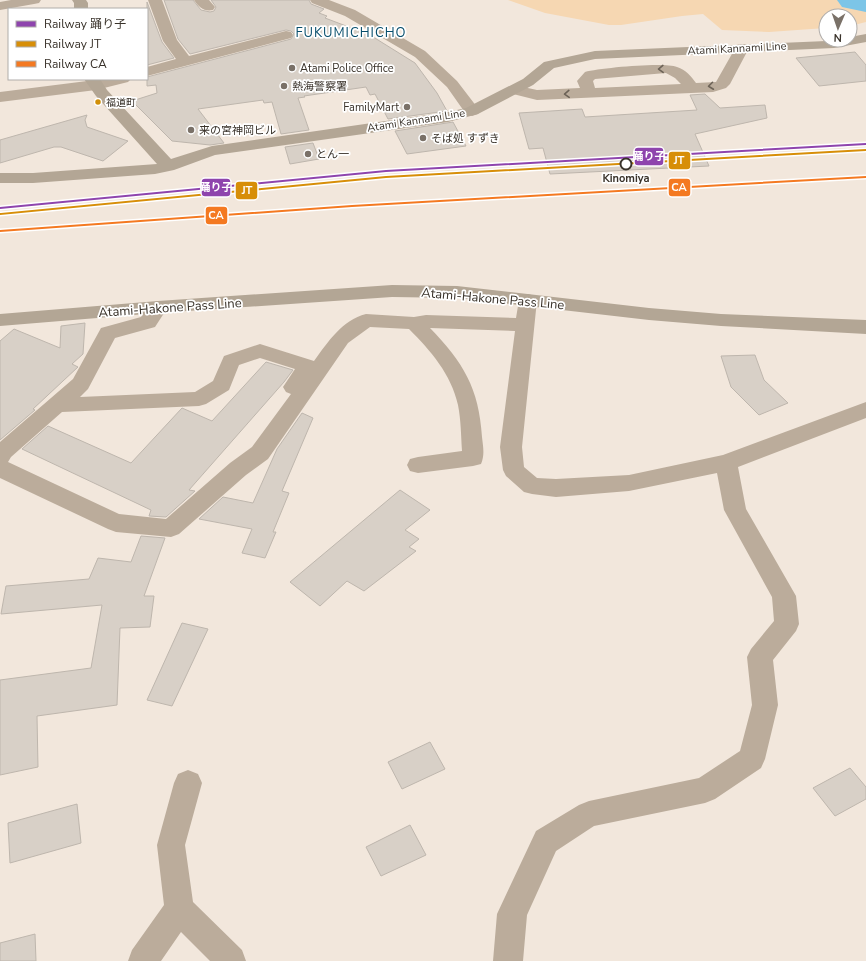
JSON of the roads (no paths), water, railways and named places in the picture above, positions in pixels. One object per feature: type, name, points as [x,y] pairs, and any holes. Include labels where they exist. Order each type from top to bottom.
[{"type":"main road","name":"Atami Kannami Line","points":[[168,166],[212,151],[440,118],[472,111],[528,82],[550,65],[595,55],[834,44],[866,38]]},
{"type":"main road","points":[[94,82],[101,94],[168,166]]},
{"type":"main road","points":[[0,178],[33,178],[127,172],[168,166]]},
{"type":"main road","name":"Atami-Hakone Pass Line","points":[[0,320],[158,307],[392,291],[457,292],[663,315],[866,327]]},
{"type":"street","points":[[0,6],[34,0]]},
{"type":"street","points":[[155,0],[170,40],[185,61]]},
{"type":"street","points":[[317,0],[350,13],[420,54],[452,84],[472,111]]},
{"type":"street","points":[[148,72],[286,35]]},
{"type":"street","points":[[514,90],[537,95],[691,88],[721,85],[725,81],[742,48]]},
{"type":"street","points":[[590,93],[585,81],[590,75],[666,69],[676,71],[688,82],[691,88]]},
{"type":"street","points":[[0,97],[113,80]]},
{"type":"street","points":[[528,300],[511,447],[514,470],[532,486],[556,488],[629,483],[726,463],[866,410]]},
{"type":"street","points":[[0,458],[0,454],[82,384],[108,333],[148,322],[158,307]]},
{"type":"street","points":[[0,468],[116,523],[171,528],[238,469],[260,453],[341,338],[366,320],[414,323],[426,321],[526,325]]},
{"type":"street","points":[[414,323],[442,352],[460,379],[468,401],[473,458],[418,465]]},
{"type":"street","points":[[57,405],[199,399],[222,385],[231,361],[260,351],[308,366],[238,469]]},
{"type":"street","points":[[508,961],[512,914],[546,841],[589,814],[705,790],[752,759],[765,705],[760,657],[787,624],[784,596],[734,510],[726,463]]},
{"type":"street","points":[[188,782],[171,845],[179,909],[231,961]]},
{"type":"street","points":[[143,961],[179,909]]},
{"type":"waterway","points":[[853,0],[866,2]]},
{"type":"rail line","name":"踊り子","points":[[0,208],[386,171],[866,144]]},
{"type":"rail line","name":"JT","points":[[1,214],[386,177],[866,150]]},
{"type":"rail line","name":"CA","points":[[0,231],[352,206],[866,177]]},
{"type":"place","name":"Atami Police Office","points":[[292,68]]},
{"type":"place","name":"熱海警察署","points":[[284,86]]},
{"type":"place","name":"福道町","points":[[98,102]]},
{"type":"place","name":"FamilyMart","points":[[407,107]]},
{"type":"place","name":"来の宮神岡ビル","points":[[191,130]]},
{"type":"place","name":"そば処 すずき","points":[[423,138]]},
{"type":"place","name":"とん一","points":[[308,154]]},
{"type":"place","name":"Kinomiya","points":[[626,164]]},
{"type":"district","name":"FUKUMICHICHO","points":[[351,32]]}]
